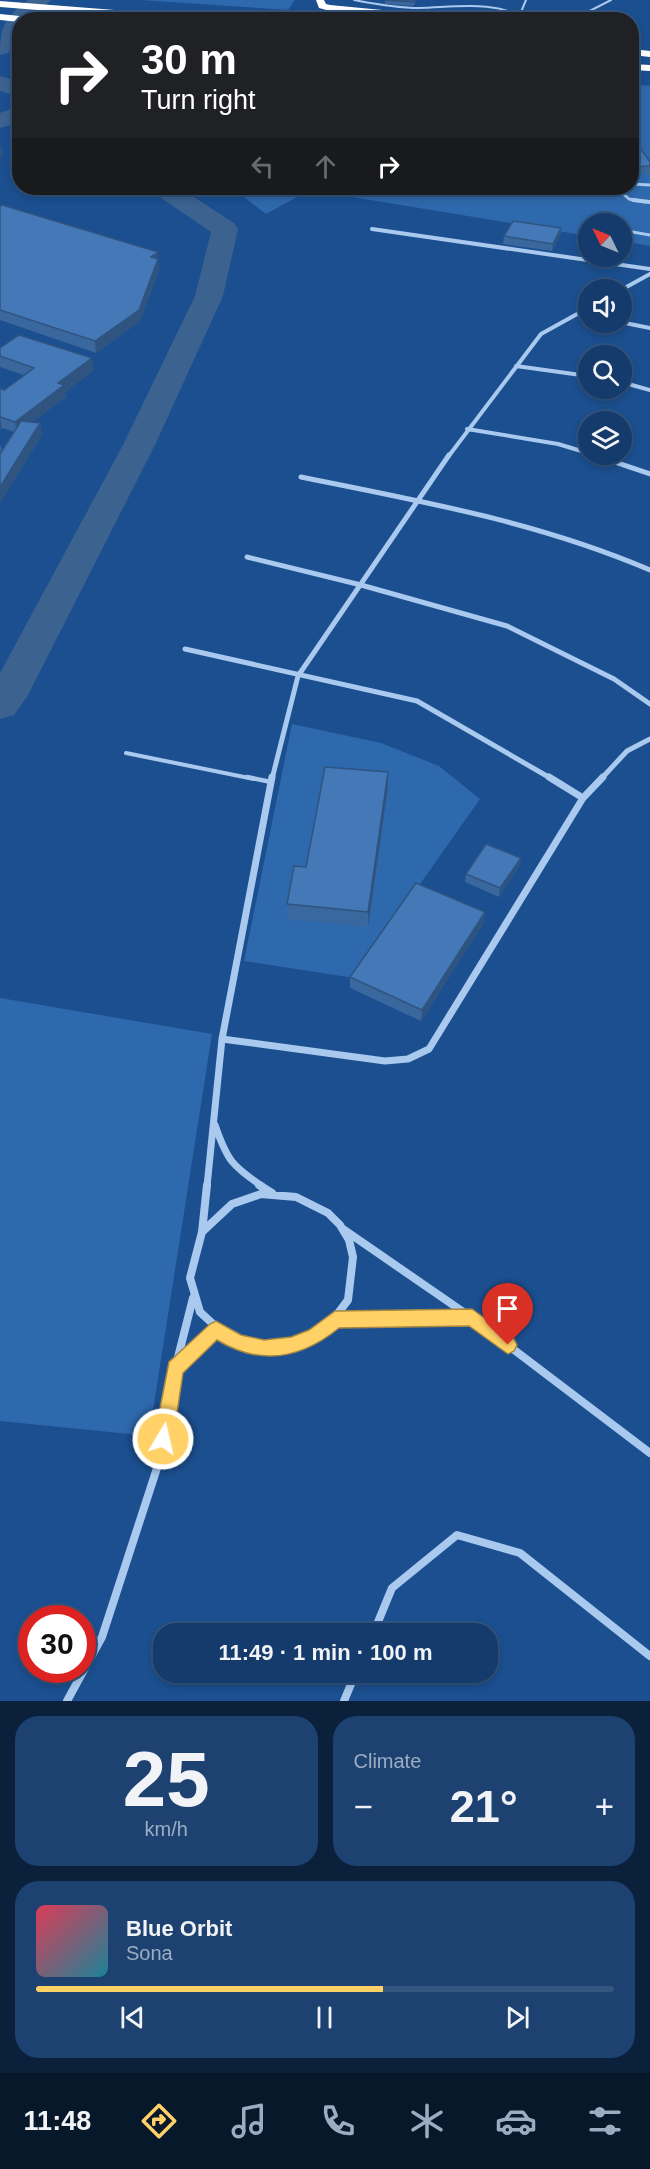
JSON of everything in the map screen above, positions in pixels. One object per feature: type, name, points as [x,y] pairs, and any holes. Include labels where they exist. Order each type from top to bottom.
[{"type":"highway","points":[[320,0],[322,6],[330,8],[372,12]]},
{"type":"highway","points":[[0,4],[98,12]]},
{"type":"street","points":[[622,195],[624,198],[650,202]]},
{"type":"street","points":[[372,229],[650,269]]},
{"type":"street","points":[[632,284],[650,274]]},
{"type":"street","points":[[202,1232],[222,1039],[271,782],[298,676],[466,429],[541,334],[576,314]]},
{"type":"street","points":[[632,324],[650,328]]},
{"type":"street","points":[[516,366],[578,375]]},
{"type":"street","points":[[632,385],[650,390]]},
{"type":"street","points":[[466,429],[558,444],[578,450]]},
{"type":"street","points":[[623,465],[650,474]]},
{"type":"street","points":[[301,477],[531,525],[608,550],[650,570]]},
{"type":"street","points":[[247,557],[361,585],[507,626],[614,680],[650,704]]},
{"type":"street","points":[[184,649],[417,701],[502,748],[584,798]]},
{"type":"street","points":[[222,1039],[386,1061],[408,1059],[429,1049],[584,798],[627,752],[650,739]]},
{"type":"street","points":[[214,1122],[222,1146],[236,1169],[272,1193]]},
{"type":"street","points":[[343,1228],[353,1250],[355,1274],[349,1298],[335,1319],[315,1336],[291,1346],[264,1348],[238,1343],[216,1330],[202,1315],[193,1297],[189,1275],[192,1252],[202,1232],[220,1211],[245,1198],[272,1193],[300,1196],[324,1209],[343,1228],[472,1318],[650,1453]]},
{"type":"street","points":[[67,1701],[102,1637],[159,1462],[175,1368],[193,1297]]},
{"type":"street","points":[[335,1319],[472,1318]]},
{"type":"street","points":[[175,1368],[216,1330]]},
{"type":"street","points":[[378,1623],[392,1588],[457,1535],[520,1553],[650,1656]]},
{"type":"street","points":[[344,1701],[351,1683]]},
{"type":"lane","points":[[354,0],[384,6],[419,8],[482,2]]},
{"type":"lane","points":[[521,12],[526,0]]},
{"type":"lane","points":[[588,12],[611,0]]},
{"type":"lane","points":[[498,3],[521,12]]},
{"type":"lane","points":[[505,12],[521,12]]},
{"type":"lane","points":[[632,232],[650,235]]},
{"type":"lane","points":[[126,753],[271,782]]},
{"type":"shaded area","points":[[140,0],[295,0],[288,10]]},
{"type":"shaded area","points":[[639,85],[650,86],[650,246],[632,243],[632,213],[578,213],[578,234],[340,195],[639,195]]},
{"type":"shaded area","points":[[241,195],[301,195],[266,214]]},
{"type":"shaded area","points":[[292,724],[381,743],[439,766],[480,799],[354,978],[244,961]]},
{"type":"shaded area","points":[[0,998],[212,1034],[149,1436],[0,1421]]},
{"type":"building","points":[[385,0],[415,0],[414,2]]},
{"type":"building","points":[[639,146],[650,162],[650,166],[639,167]]},
{"type":"building","points":[[0,206],[158,252],[151,257],[158,259],[139,310],[95,341],[0,310]]},
{"type":"building","points":[[513,221],[561,228],[553,244],[504,236]]},
{"type":"building","points":[[19,335],[92,358],[58,383],[64,385],[15,422],[0,417],[0,388],[4,390],[34,368],[0,356],[0,348]]},
{"type":"building","points":[[21,421],[40,423],[0,487],[0,454]]},
{"type":"building","points":[[325,767],[388,772],[368,912],[287,904],[294,866],[306,867]]},
{"type":"building","points":[[486,844],[521,858],[500,888],[466,874]]},
{"type":"building","points":[[416,883],[485,912],[422,1010],[350,977]]},
{"type":"waterway","points":[[25,12],[41,0]]},
{"type":"waterway","points":[[0,48],[12,29]]},
{"type":"waterway","points":[[0,83],[12,87]]},
{"type":"waterway","points":[[0,121],[12,116]]},
{"type":"waterway","points":[[0,706],[7,697],[139,445],[209,296],[225,229],[174,195]]},
{"type":"route","points":[[163,1439],[175,1368],[216,1330],[238,1343],[264,1348],[291,1346],[315,1336],[335,1319],[472,1318],[508,1345]]}]
